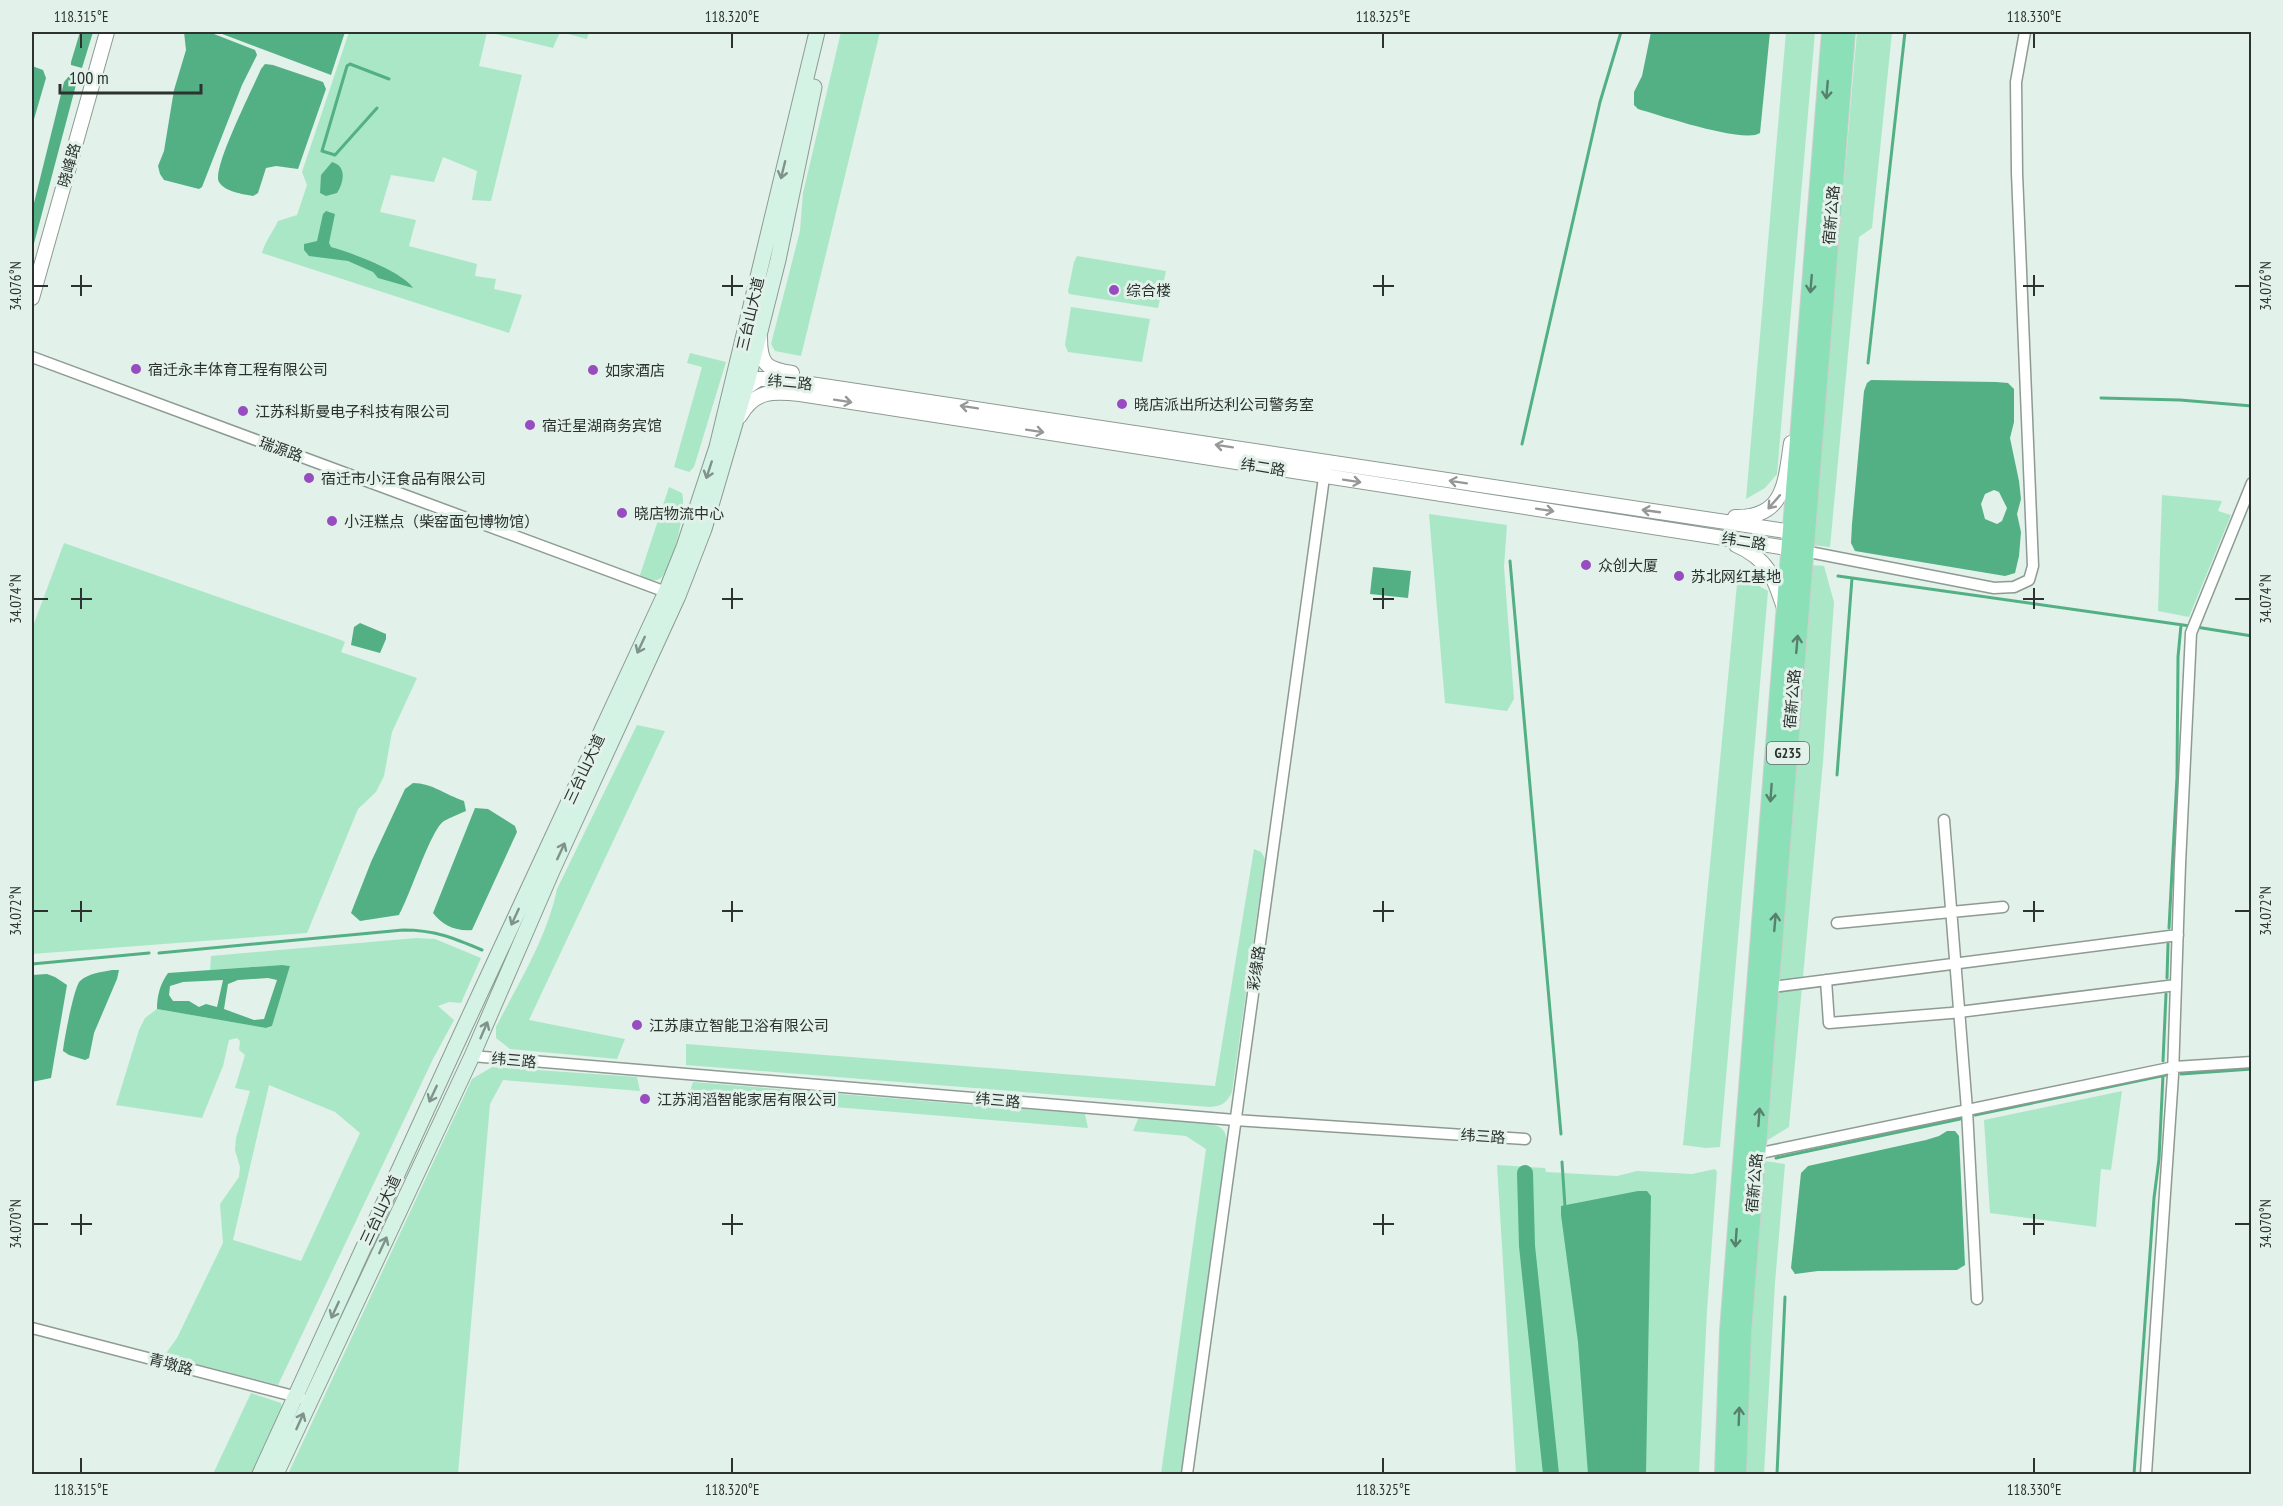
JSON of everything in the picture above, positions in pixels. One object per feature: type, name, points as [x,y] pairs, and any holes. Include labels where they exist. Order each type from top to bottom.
[{"type":"highway","name":"宿新公路","points":[[1724,1474],[1729,1331],[1763,988],[1807,343],[1831,32]]},
{"type":"highway","name":"宿新公路","points":[[1737,1474],[1742,1332],[1756,1154],[1763,988],[1785,612],[1795,544],[1846,32]]},
{"type":"main road","name":"三台山大道","points":[[276,1474],[303,1398],[666,592],[700,498],[726,411],[817,32]]},
{"type":"main road","name":"三台山大道","points":[[260,1474],[303,1398],[472,1056],[557,860],[678,596],[704,529],[746,388],[828,32]]},
{"type":"street","name":"晓峰路","points":[[32,298],[34,276],[107,32]]},
{"type":"street","points":[[1795,544],[1994,588],[2014,587],[2029,580],[2032,566],[2017,173],[2016,82],[2025,32]]},
{"type":"street","points":[[760,332],[763,361],[771,368],[860,384],[893,396]]},
{"type":"street","points":[[1692,517],[1746,517],[1763,512],[1777,502],[1786,475],[1807,343]]},
{"type":"street","name":"瑞源路","points":[[32,357],[666,592]]},
{"type":"street","name":"纬二路","points":[[726,411],[734,399],[759,379],[777,379],[1692,517],[1795,544]]},
{"type":"street","name":"纬二路","points":[[736,423],[746,405],[752,400],[764,393],[781,392],[1670,530],[1795,544]]},
{"type":"street","name":"彩缘路","points":[[1187,1474],[1326,462]]},
{"type":"street","points":[[2146,1474],[2174,1067],[2190,651],[2194,627],[2252,483]]},
{"type":"street","points":[[1670,530],[1737,545],[1751,552],[1768,568],[1785,612]]},
{"type":"street","points":[[1944,820],[1967,1110],[1977,1299]]},
{"type":"street","points":[[1837,923],[2003,907]]},
{"type":"street","points":[[1763,988],[2178,935]]},
{"type":"street","points":[[1826,980],[1829,1023],[1959,1012],[2176,985]]},
{"type":"street","name":"纬三路","points":[[472,1056],[1235,1120],[1525,1139]]},
{"type":"street","points":[[1756,1154],[2174,1067],[2252,1062]]},
{"type":"street","name":"青墩路","points":[[32,1328],[303,1398]]},
{"type":"shaded area","points":[[80,32],[93,32],[82,68],[71,65]]},
{"type":"shaded area","points":[[184,32],[208,32],[255,50],[257,55],[242,85],[202,187],[199,189],[164,180],[158,166],[164,151],[174,90],[186,50]]},
{"type":"shaded area","points":[[217,32],[345,32],[331,75]]},
{"type":"shaded area","points":[[349,32],[487,32],[479,66],[522,75],[491,201],[472,200],[477,171],[443,157],[434,182],[391,175],[380,212],[416,220],[409,246],[477,264],[475,276],[496,279],[494,289],[522,295],[509,333],[262,253],[278,221],[297,215],[307,185],[302,172]]},
{"type":"shaded area","points":[[487,32],[560,32],[553,48]]},
{"type":"shaded area","points":[[560,32],[589,32],[587,39]]},
{"type":"shaded area","points":[[841,32],[880,32],[801,356],[775,351],[771,344],[800,231],[803,193]]},
{"type":"shaded area","points":[[1651,32],[1770,32],[1760,133],[1737,135],[1720,132],[1638,109],[1634,105],[1634,92],[1642,76]]},
{"type":"shaded area","points":[[1786,32],[1815,32],[1777,474],[1765,488],[1746,499]]},
{"type":"shaded area","points":[[1857,32],[1892,32],[1872,228],[1859,237],[1830,547],[1812,545]]},
{"type":"shaded area","points":[[265,64],[323,82],[326,89],[298,169],[276,166],[266,168],[258,193],[253,196],[225,188],[219,182],[218,174],[234,127]]},
{"type":"shaded area","points":[[32,66],[43,70],[46,78],[32,126]]},
{"type":"shaded area","points":[[69,76],[75,77],[77,81],[32,251],[32,211],[64,82]]},
{"type":"shaded area","points":[[332,162],[340,167],[343,175],[337,193],[326,196],[320,193],[321,175]]},
{"type":"shaded area","points":[[326,211],[335,214],[329,243],[331,247],[388,269],[413,288],[378,278],[373,272],[348,261],[309,256],[304,250],[304,244],[317,241],[323,214]]},
{"type":"shaded area","points":[[1077,256],[1166,271],[1158,308],[1069,294]]},
{"type":"shaded area","points":[[1071,307],[1150,319],[1142,362],[1068,352],[1065,345]]},
{"type":"shaded area","points":[[690,353],[726,362],[694,467],[689,472],[674,467],[702,367],[687,363]]},
{"type":"shaded area","points":[[1871,380],[1996,382],[2008,383],[2014,389],[2014,422],[2010,438],[2021,499],[2017,514],[2021,532],[2015,573],[2005,576],[1855,551],[1851,543],[1852,524],[1864,391]],"holes":[[[1994,490],[1999,492],[2007,508],[2002,521],[1997,524],[1985,519],[1981,504],[1985,494]]]},
{"type":"shaded area","points":[[669,487],[682,493],[683,500],[681,523],[674,549],[666,571],[660,579],[639,578]]},
{"type":"shaded area","points":[[2162,495],[2222,501],[2218,511],[2231,515],[2189,617],[2158,611]]},
{"type":"shaded area","points":[[1429,514],[1507,525],[1504,567],[1514,699],[1507,711],[1445,703]]},
{"type":"shaded area","points":[[64,543],[341,640],[345,642],[341,652],[417,678],[392,732],[384,776],[376,792],[358,809],[307,933],[32,954],[32,629]]},
{"type":"shaded area","points":[[1810,565],[1824,566],[1834,602],[1823,762],[1789,1127],[1763,1143]]},
{"type":"shaded area","points":[[1373,567],[1411,571],[1408,598],[1370,594]]},
{"type":"shaded area","points":[[1738,574],[1768,591],[1720,1147],[1706,1148],[1683,1145]]},
{"type":"shaded area","points":[[360,623],[386,634],[380,653],[351,645],[354,627]]},
{"type":"shaded area","points":[[637,725],[665,731],[529,1020],[625,1039],[617,1059],[510,1049],[496,1038],[496,1027],[531,960],[546,925],[557,889]]},
{"type":"shaded area","points":[[413,783],[433,787],[464,801],[466,811],[444,821],[433,836],[399,915],[360,921],[351,913],[371,862],[405,789]]},
{"type":"shaded area","points":[[475,808],[488,809],[515,826],[517,832],[472,930],[461,930],[445,924],[433,913]]},
{"type":"shaded area","points":[[1254,849],[1261,852],[1265,859],[1232,1092],[1221,1105],[1210,1107],[686,1065],[686,1044],[1215,1086]]},
{"type":"shaded area","points":[[416,938],[435,939],[481,958],[461,1003],[449,1002],[438,1006],[454,1020],[433,1059],[278,1385],[164,1356],[177,1338],[223,1243],[220,1204],[239,1177],[240,1167],[235,1150],[236,1138],[250,1091],[235,1088],[245,1055],[239,1050],[240,1041],[237,1038],[229,1040],[223,1066],[202,1118],[116,1105],[139,1030],[145,1018],[157,1009],[266,1028],[272,1026],[290,966],[210,970],[211,956]],"holes":[[[269,1085],[335,1112],[360,1133],[301,1261],[233,1240]]]},
{"type":"shaded area","points":[[290,966],[272,1026],[266,1028],[157,1009],[160,990],[168,973]],"holes":[[[268,978],[277,980],[264,1019],[254,1020],[224,1009],[228,984],[238,980]],[[223,980],[217,1007],[206,1004],[199,1007],[189,1001],[173,1001],[169,995],[170,986],[183,982]]]},
{"type":"shaded area","points":[[119,970],[117,979],[94,1033],[89,1058],[85,1060],[69,1055],[63,1051],[75,993],[80,981],[87,976]]},
{"type":"shaded area","points":[[47,974],[67,985],[51,1078],[32,1082],[32,975]]},
{"type":"shaded area","points":[[492,1067],[637,1077],[640,1091],[503,1080],[490,1104],[458,1474],[288,1474],[472,1079]]},
{"type":"shaded area","points":[[693,1082],[1085,1114],[1088,1128],[689,1095]]},
{"type":"shaded area","points":[[2122,1091],[2111,1170],[2101,1169],[2096,1227],[1990,1213],[1984,1120]]},
{"type":"shaded area","points":[[1139,1117],[1205,1122],[1221,1128],[1227,1141],[1182,1474],[1161,1474],[1206,1149],[1186,1136],[1133,1131]]},
{"type":"shaded area","points":[[1947,1131],[1955,1131],[1959,1136],[1965,1265],[1957,1270],[1818,1271],[1795,1274],[1791,1268],[1801,1173],[1808,1166],[1926,1140]]},
{"type":"shaded area","points":[[1765,1161],[1785,1164],[1775,1283],[1764,1474],[1743,1474],[1760,1167]]},
{"type":"shaded area","points":[[1497,1165],[1545,1168],[1546,1172],[1617,1176],[1637,1171],[1692,1174],[1715,1169],[1717,1172],[1699,1474],[1516,1474]]},
{"type":"shaded area","points":[[1647,1191],[1651,1196],[1646,1474],[1588,1474],[1578,1342],[1561,1206]]},
{"type":"shaded area","points":[[251,1393],[281,1403],[282,1409],[253,1474],[213,1474]]},
{"type":"waterway","points":[[1522,444],[1600,102],[1621,32]]},
{"type":"waterway","points":[[1868,363],[1905,32]]},
{"type":"waterway","points":[[377,108],[335,155],[322,151],[347,66],[350,64],[389,79]]},
{"type":"waterway","points":[[2101,398],[2180,400],[2252,406]]},
{"type":"waterway","points":[[1510,561],[1561,1134]]},
{"type":"waterway","points":[[1838,576],[2190,626]]},
{"type":"waterway","points":[[1837,775],[1852,578]]},
{"type":"waterway","points":[[2169,928],[2177,777],[2178,657],[2181,625]]},
{"type":"waterway","points":[[2196,627],[2252,636]]},
{"type":"waterway","points":[[159,953],[403,930],[425,931],[482,950]]},
{"type":"waterway","points":[[2167,978],[2168,944]]},
{"type":"waterway","points":[[32,964],[149,953]]},
{"type":"waterway","points":[[2163,1061],[2166,994]]},
{"type":"waterway","points":[[2181,1074],[2252,1069]]},
{"type":"waterway","points":[[2134,1474],[2154,1198],[2159,1159],[2163,1075]]},
{"type":"waterway","points":[[1975,1115],[2166,1075]]},
{"type":"waterway","points":[[1776,1158],[1960,1119]]},
{"type":"waterway","points":[[1562,1162],[1565,1207]]},
{"type":"waterway","points":[[1525,1173],[1527,1246],[1551,1474]]},
{"type":"waterway","points":[[1777,1474],[1785,1297]]},
{"type":"place","name":"综合楼","points":[[1114,290]]},
{"type":"place","name":"宿迁永丰体育工程有限公司","points":[[136,369]]},
{"type":"place","name":"如家酒店","points":[[593,370]]},
{"type":"place","name":"晓店派出所达利公司警务室","points":[[1122,404]]},
{"type":"place","name":"江苏科斯曼电子科技有限公司","points":[[243,411]]},
{"type":"place","name":"宿迁星湖商务宾馆","points":[[530,425]]},
{"type":"place","name":"宿迁市小汪食品有限公司","points":[[309,478]]},
{"type":"place","name":"晓店物流中心","points":[[622,513]]},
{"type":"place","name":"小汪糕点（柴窑面包博物馆）","points":[[332,521]]},
{"type":"place","name":"众创大厦","points":[[1586,565]]},
{"type":"place","name":"苏北网红基地","points":[[1679,576]]},
{"type":"place","name":"江苏康立智能卫浴有限公司","points":[[637,1025]]},
{"type":"place","name":"江苏润滔智能家居有限公司","points":[[645,1099]]}]
